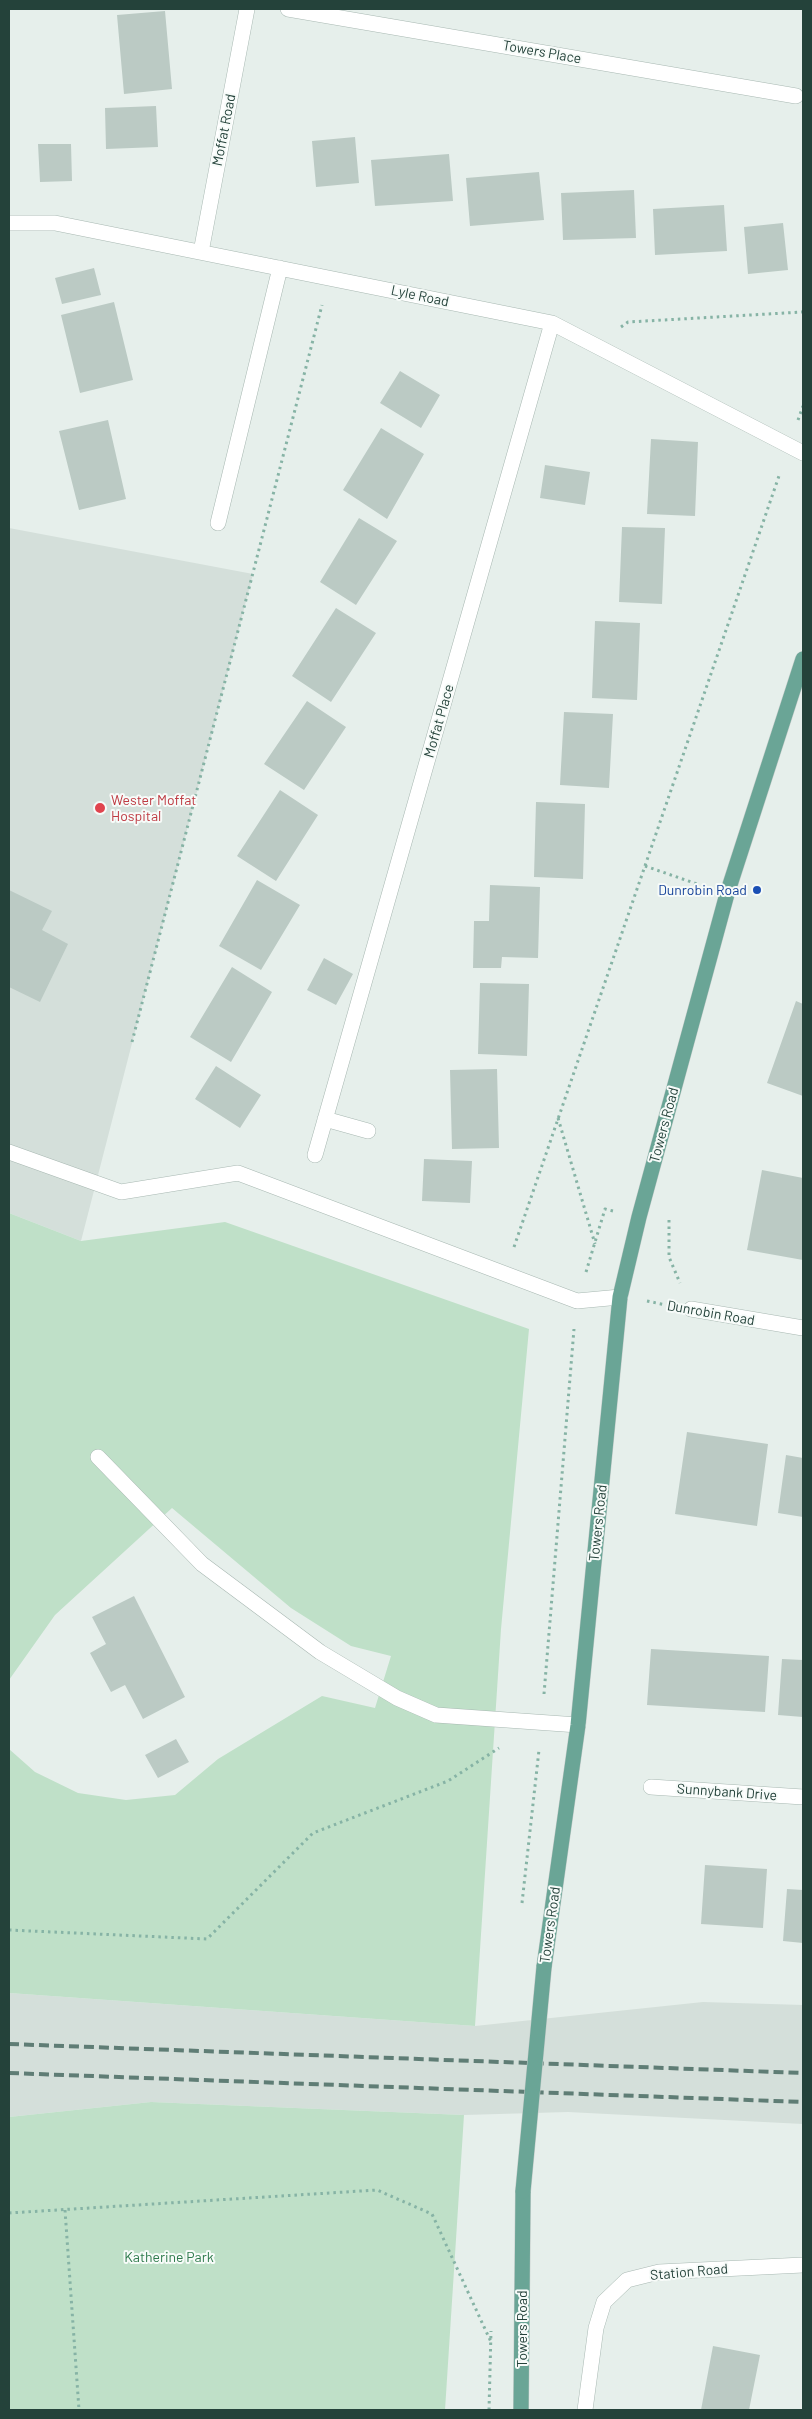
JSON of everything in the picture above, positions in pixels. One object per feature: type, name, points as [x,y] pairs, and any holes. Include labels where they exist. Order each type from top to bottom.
[{"type":"main road","name":"Towers Road","points":[[521,2410],[523,2191],[544,1967],[578,1725],[620,1296],[639,1217],[727,894],[803,659]]},
{"type":"street","name":"Moffat Road","points":[[201,252],[247,9]]},
{"type":"street","name":"Towers Place","points":[[288,9],[796,96]]},
{"type":"street","name":"Lyle Road","points":[[9,223],[55,223],[552,323],[596,344],[803,453]]},
{"type":"street","points":[[218,522],[280,268]]},
{"type":"street","name":"Moffat Place","points":[[315,1155],[552,323]]},
{"type":"street","points":[[325,1119],[368,1131]]},
{"type":"street","points":[[9,1152],[121,1192],[238,1173],[577,1301],[620,1296]]},
{"type":"street","name":"Dunrobin Road","points":[[691,1309],[803,1328]]},
{"type":"street","points":[[98,1457],[202,1564],[320,1652],[397,1698],[436,1715],[578,1725]]},
{"type":"street","name":"Sunnybank Drive","points":[[651,1787],[803,1797]]},
{"type":"street","name":"Station Road","points":[[585,2410],[596,2328],[604,2302],[627,2280],[659,2272],[803,2266]]},
{"type":"path","points":[[132,1042],[328,277]]},
{"type":"path","points":[[596,344],[628,322],[803,312]]},
{"type":"path","points":[[504,1274],[803,406]]},
{"type":"path","points":[[645,866],[727,894]]},
{"type":"path","points":[[558,1117],[595,1244]]},
{"type":"path","name":"Dunrobin Road","points":[[620,1296],[691,1309]]},
{"type":"path","points":[[9,1930],[207,1939],[313,1833],[448,1781],[502,1746]]},
{"type":"path","points":[[9,2213],[377,2190],[432,2214],[491,2342]]},
{"type":"path","points":[[65,2210],[79,2410]]},
{"type":"shaded area","name":"Wester Moffat Hospital","points":[[9,528],[253,574],[81,1241],[9,1213]]},
{"type":"shaded area","points":[[9,1993],[475,2026],[703,2002],[803,2005],[803,2124],[568,2112],[464,2115],[151,2102],[9,2117]]},
{"type":"green space","points":[[9,1213],[81,1241],[225,1222],[529,1329],[501,1629],[475,2026],[9,1993],[9,1749],[35,1772],[78,1793],[126,1800],[175,1795],[218,1759],[322,1696],[375,1708],[391,1656],[351,1646],[291,1608],[172,1508],[55,1615],[9,1680]]},
{"type":"green space","name":"Katherine Park","points":[[151,2102],[464,2115],[445,2410],[9,2410],[9,2117]]},
{"type":"building","points":[[165,11],[172,89],[124,94],[117,15]]},
{"type":"building","points":[[156,106],[158,147],[106,149],[105,108]]},
{"type":"building","points":[[355,137],[359,183],[316,187],[312,141]]},
{"type":"building","points":[[38,144],[71,144],[72,181],[40,182]]},
{"type":"building","points":[[449,154],[453,201],[375,206],[371,160]]},
{"type":"building","points":[[539,172],[544,220],[470,226],[466,178]]},
{"type":"building","points":[[634,190],[636,238],[563,240],[561,193]]},
{"type":"building","points":[[724,205],[727,251],[655,255],[653,209]]},
{"type":"building","points":[[783,223],[788,270],[748,274],[744,227]]},
{"type":"building","points":[[94,268],[101,295],[62,304],[55,278]]},
{"type":"building","points":[[114,302],[133,380],[80,393],[61,315]]},
{"type":"building","points":[[400,371],[440,395],[421,428],[380,403]]},
{"type":"building","points":[[108,420],[126,499],[79,510],[59,431]]},
{"type":"building","points":[[381,428],[424,454],[387,519],[343,490]]},
{"type":"building","points":[[651,439],[698,442],[695,516],[647,514]]},
{"type":"building","points":[[545,465],[590,472],[585,505],[540,498]]},
{"type":"building","points":[[359,518],[397,541],[356,605],[320,582]]},
{"type":"building","points":[[622,527],[665,528],[662,604],[619,602]]},
{"type":"building","points":[[336,608],[376,633],[331,702],[292,676]]},
{"type":"building","points":[[595,621],[640,623],[637,700],[592,698]]},
{"type":"building","points":[[307,701],[346,727],[304,790],[264,764]]},
{"type":"building","points":[[564,712],[613,714],[609,788],[560,785]]},
{"type":"building","points":[[280,790],[318,815],[276,881],[237,856]]},
{"type":"building","points":[[536,802],[585,804],[583,879],[534,877]]},
{"type":"building","points":[[257,880],[300,905],[261,970],[219,946]]},
{"type":"building","points":[[490,885],[540,887],[538,958],[502,957],[501,968],[473,968],[474,921],[489,921]]},
{"type":"building","points":[[9,890],[52,911],[42,930],[68,944],[40,1002],[9,987]]},
{"type":"building","points":[[324,958],[353,974],[336,1005],[307,990]]},
{"type":"building","points":[[232,967],[272,992],[231,1062],[190,1037]]},
{"type":"building","points":[[480,983],[529,984],[527,1056],[478,1054]]},
{"type":"building","points":[[796,1001],[803,1004],[803,1096],[767,1083]]},
{"type":"building","points":[[216,1066],[261,1095],[240,1128],[195,1099]]},
{"type":"building","points":[[497,1069],[499,1148],[452,1149],[450,1070]]},
{"type":"building","points":[[424,1159],[472,1161],[470,1203],[422,1201]]},
{"type":"building","points":[[762,1170],[803,1178],[803,1260],[747,1250]]},
{"type":"building","points":[[687,1432],[768,1444],[757,1526],[675,1514]]},
{"type":"building","points":[[786,1455],[803,1458],[803,1517],[778,1513]]},
{"type":"building","points":[[134,1596],[185,1697],[143,1719],[125,1685],[111,1692],[90,1653],[106,1644],[92,1617]]},
{"type":"building","points":[[651,1649],[769,1656],[765,1712],[647,1705]]},
{"type":"building","points":[[782,1659],[803,1660],[803,1717],[778,1715]]},
{"type":"building","points":[[176,1739],[189,1762],[158,1778],[145,1755]]},
{"type":"building","points":[[705,1865],[767,1869],[763,1928],[701,1924]]},
{"type":"building","points":[[787,1889],[803,1890],[803,1943],[783,1941]]},
{"type":"building","points":[[713,2346],[760,2355],[749,2410],[701,2410]]},
{"type":"railway","points":[[9,2044],[803,2073]]},
{"type":"railway","points":[[9,2073],[803,2102]]},
{"type":"place","name":"Wester Moffat Hospital","points":[[100,808]]},
{"type":"place","name":"Dunrobin Road","points":[[757,890]]}]
